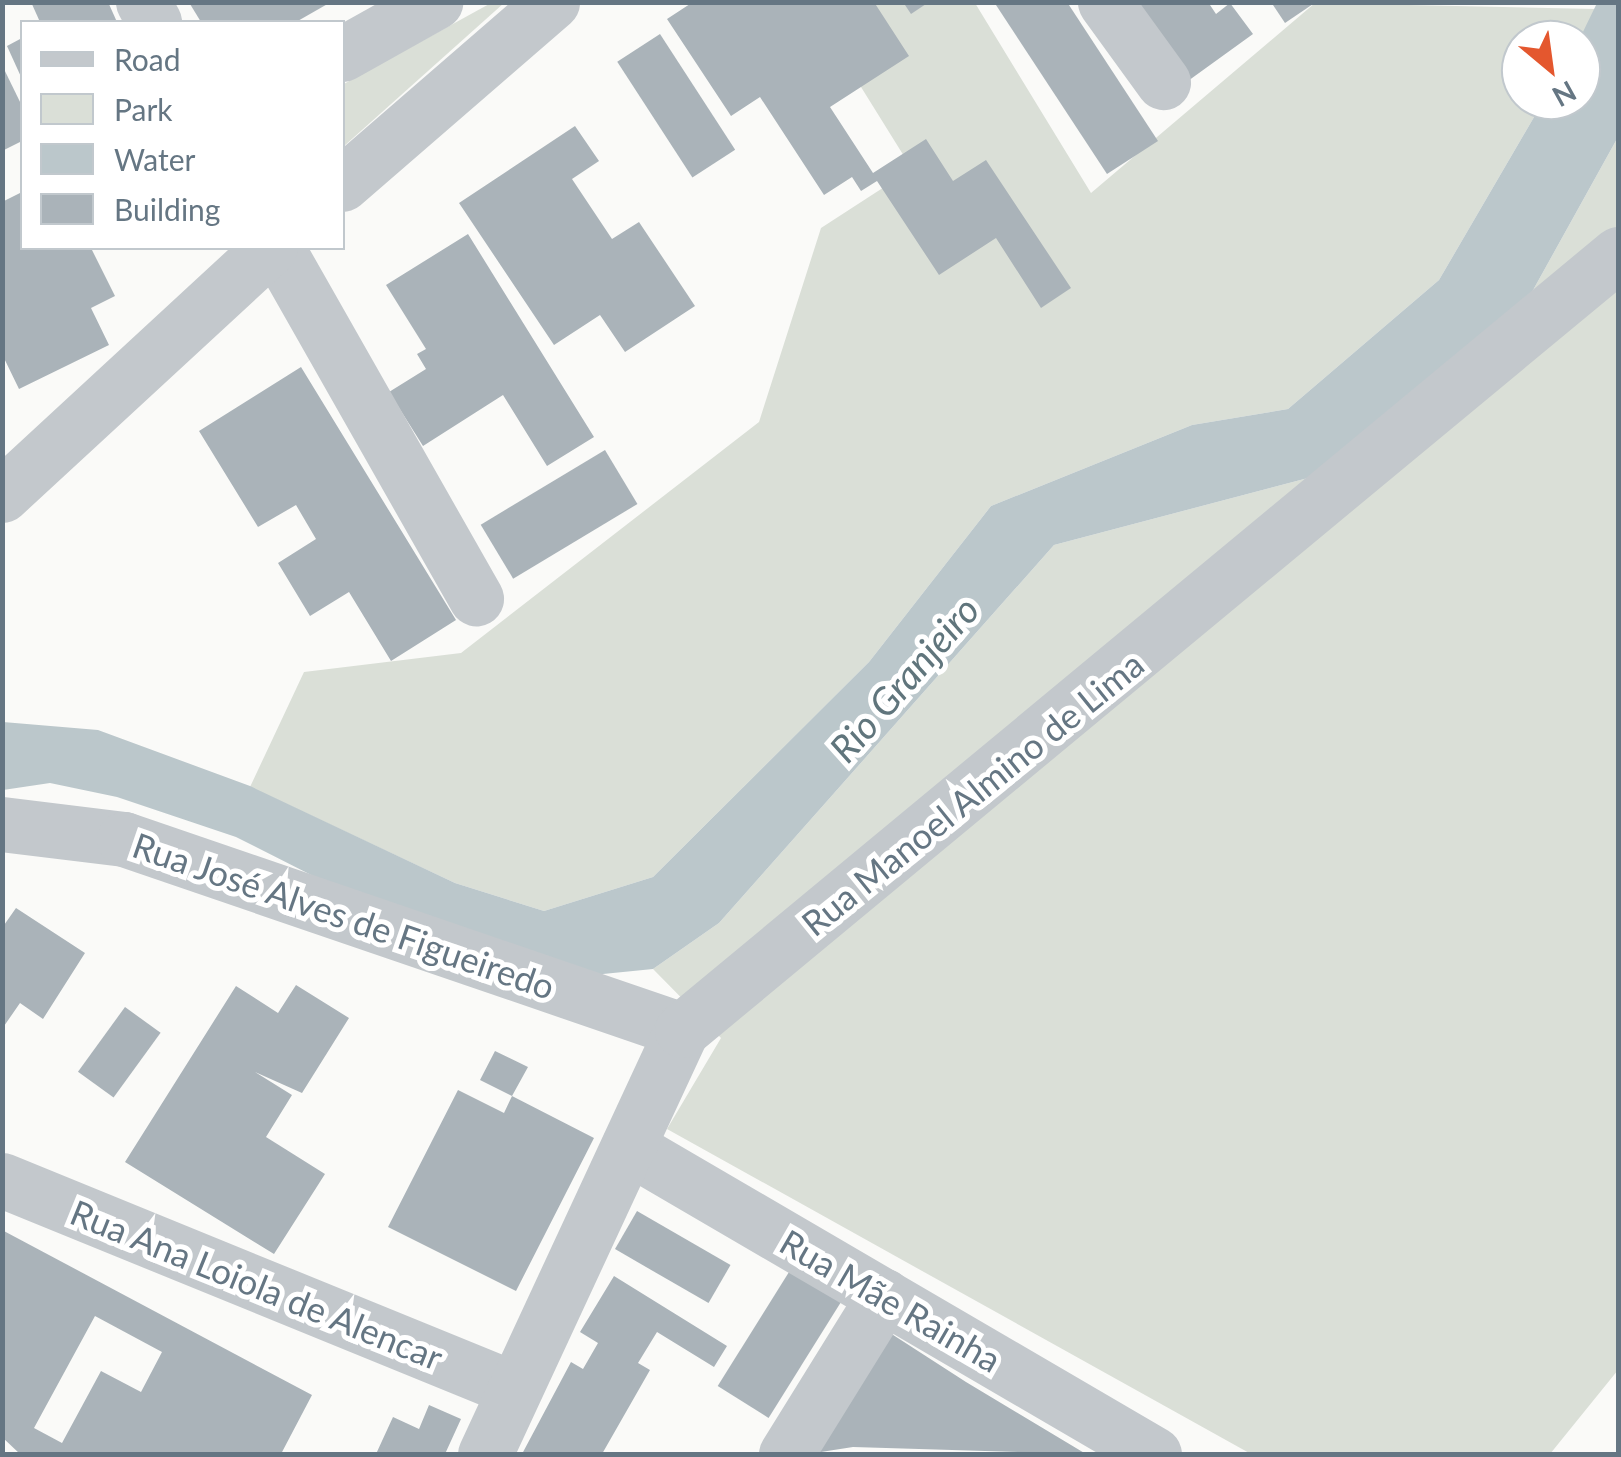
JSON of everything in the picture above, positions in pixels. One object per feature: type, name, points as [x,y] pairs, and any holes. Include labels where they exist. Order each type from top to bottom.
[{"type":"street","points":[[345,52],[434,2]]},
{"type":"street","points":[[345,181],[552,2]]},
{"type":"street","points":[[1105,2],[1163,82]]},
{"type":"street","points":[[3,495],[271,250]]},
{"type":"street","points":[[274,250],[476,598]]},
{"type":"street","name":"Rua Manoel Almino de Lima","points":[[485,1454],[512,1388],[682,1030],[1618,254]]},
{"type":"street","name":"Rua José Alves de Figueiredo","points":[[2,824],[124,839],[682,1030]]},
{"type":"street","name":"Rua Mãe Rainha","points":[[628,1147],[1154,1454]]},
{"type":"street","name":"Rua Ana Loiola de Alencar","points":[[2,1180],[512,1388]]},
{"type":"street","points":[[786,1454],[884,1296]]},
{"type":"green space","points":[[491,3],[504,3],[345,145],[345,83]]},
{"type":"green space","points":[[852,3],[975,3],[1091,193],[1315,3],[1597,9],[1591,20],[1501,20],[1501,120],[1532,120],[1439,280],[1288,409],[1192,425],[991,506],[869,662],[653,877],[544,911],[455,883],[250,787],[304,672],[461,653],[759,422],[821,228],[912,169],[861,87]]},
{"type":"green space","points":[[1618,137],[1618,1370],[1550,1454],[1251,1454],[667,1129],[721,1038],[653,969],[719,923],[1054,545],[1308,478],[1527,301]]},
{"type":"water","name":"Rio Granjeiro","points":[[1597,3],[1618,3],[1618,137],[1527,301],[1308,478],[1054,545],[719,923],[653,969],[573,977],[398,919],[236,837],[117,797],[50,783],[3,790],[3,722],[98,730],[250,786],[455,883],[544,911],[653,877],[869,662],[991,506],[1192,425],[1288,409],[1439,280],[1532,120],[1601,120],[1601,20],[1589,20]]},
{"type":"building","points":[[31,2],[108,2],[116,20],[39,20]]},
{"type":"building","points":[[331,2],[300,20],[200,20],[190,4]]},
{"type":"building","points":[[693,2],[874,2],[909,56],[830,107],[873,173],[926,139],[953,181],[986,160],[1071,288],[1041,308],[996,238],[939,275],[877,181],[861,191],[852,177],[824,195],[760,97],[731,116],[667,19]]},
{"type":"building","points":[[903,2],[929,2],[911,14]]},
{"type":"building","points":[[994,2],[1067,2],[1158,141],[1107,174]]},
{"type":"building","points":[[1119,2],[1208,2],[1216,14],[1230,3],[1253,34],[1181,86]]},
{"type":"building","points":[[1271,2],[1316,2],[1285,23]]},
{"type":"building","points":[[660,34],[735,150],[692,178],[617,62]]},
{"type":"building","points":[[20,39],[20,75],[7,46]]},
{"type":"building","points":[[2,65],[20,102],[20,142],[2,151]]},
{"type":"building","points":[[575,126],[599,161],[572,179],[612,239],[639,222],[695,306],[625,352],[600,315],[554,345],[459,203]]},
{"type":"building","points":[[20,193],[20,250],[92,250],[115,296],[91,308],[109,345],[19,389],[2,354],[2,202]]},
{"type":"building","points":[[468,234],[594,437],[547,466],[503,395],[423,446],[389,392],[426,369],[417,354],[426,349],[386,285]]},
{"type":"building","points":[[301,367],[456,620],[391,661],[349,592],[310,616],[278,563],[316,539],[296,505],[258,527],[199,431]]},
{"type":"building","points":[[605,450],[637,504],[513,579],[481,525]]},
{"type":"building","points":[[16,908],[85,953],[43,1019],[20,1003],[2,1029],[2,928]]},
{"type":"building","points":[[296,985],[349,1018],[302,1093],[255,1072],[292,1095],[266,1137],[325,1174],[274,1254],[125,1162],[236,986],[278,1013]]},
{"type":"building","points":[[125,1007],[161,1033],[114,1098],[78,1072]]},
{"type":"building","points":[[495,1051],[528,1067],[512,1096],[480,1080]]},
{"type":"building","points":[[458,1090],[504,1113],[512,1096],[594,1138],[516,1291],[388,1227]]},
{"type":"building","points":[[637,1211],[731,1265],[709,1303],[615,1249]]},
{"type":"building","points":[[2,1230],[312,1395],[281,1454],[20,1454],[2,1437]],"holes":[[[95,1316],[162,1352],[141,1392],[101,1371],[62,1443],[34,1428]]]},
{"type":"building","points":[[794,1264],[845,1296],[769,1418],[718,1386]]},
{"type":"building","points":[[614,1276],[727,1346],[714,1367],[657,1332],[638,1363],[650,1370],[602,1454],[522,1454],[571,1362],[583,1369],[598,1343],[580,1332]]},
{"type":"building","points":[[887,1331],[1086,1454],[853,1447],[808,1454]]},
{"type":"building","points":[[429,1405],[461,1419],[445,1454],[376,1454],[393,1417],[419,1429]]}]
